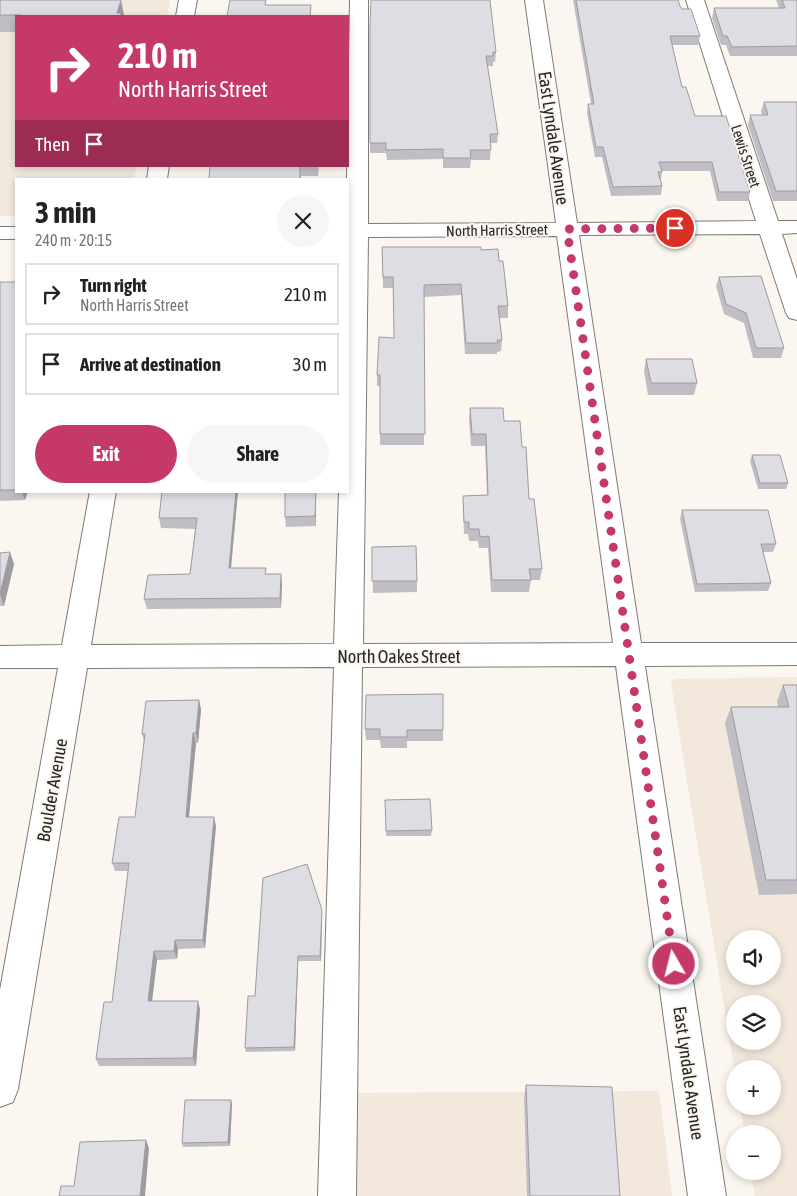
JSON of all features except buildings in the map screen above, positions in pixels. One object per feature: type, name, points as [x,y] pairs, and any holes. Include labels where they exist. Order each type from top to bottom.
[{"type":"street","points":[[185,15],[188,0]]},
{"type":"street","points":[[349,486],[352,231],[359,0]]},
{"type":"street","name":"East Lyndale Avenue","points":[[534,0],[707,1196]]},
{"type":"street","name":"Lewis Street","points":[[694,0],[797,313]]},
{"type":"street","name":"North Harris Street","points":[[352,231],[797,227]]},
{"type":"street","points":[[0,233],[15,233]]},
{"type":"street","name":"Boulder Avenue","points":[[0,1089],[103,493]]},
{"type":"street","points":[[336,1196],[349,493]]},
{"type":"street","name":"North Oakes Street","points":[[0,657],[797,654]]},
{"type":"shaded area","points":[[0,0],[170,0],[167,15],[15,15],[15,167],[137,167],[134,178],[15,178],[15,216],[0,216]]},
{"type":"shaded area","points":[[797,677],[797,1196],[755,1196],[752,1180],[781,1180],[781,1125],[743,1125],[742,1115],[781,1115],[781,1060],[733,1060],[731,1050],[781,1050],[781,995],[726,995],[726,1018],[671,683],[675,679]]},
{"type":"shaded area","points":[[659,1091],[672,1196],[337,1196],[339,1093]]},
{"type":"route","points":[[674,964],[567,229],[675,228]]}]
